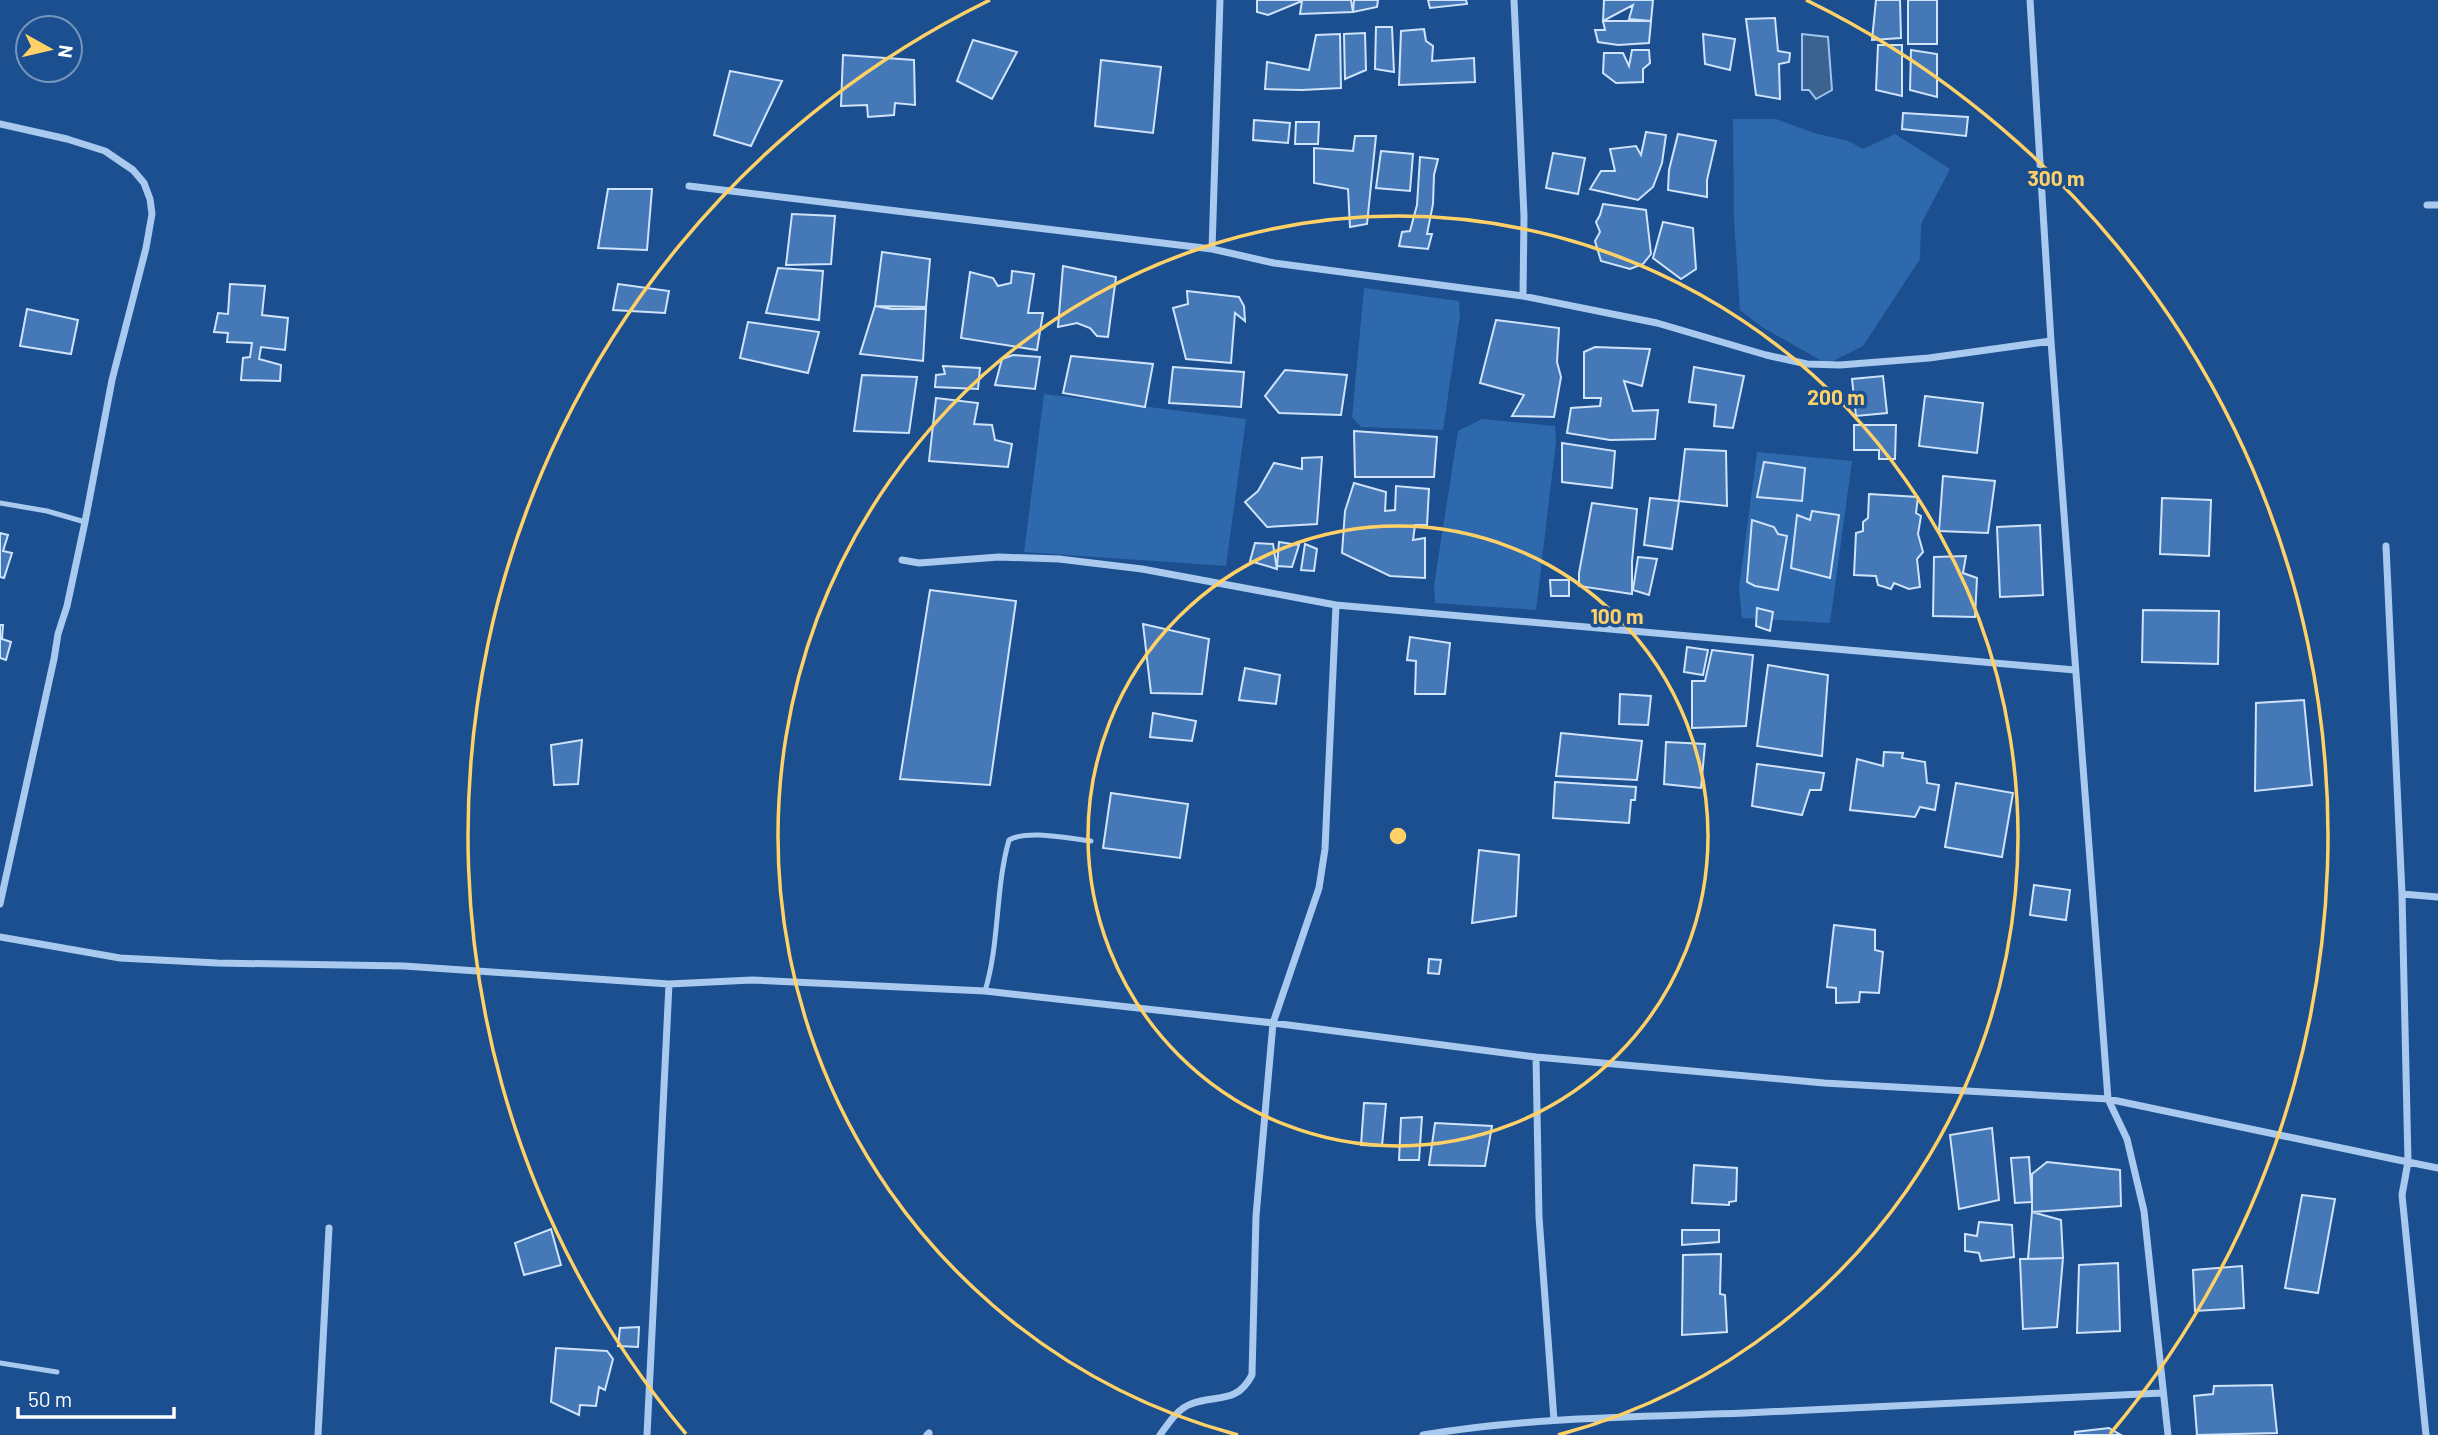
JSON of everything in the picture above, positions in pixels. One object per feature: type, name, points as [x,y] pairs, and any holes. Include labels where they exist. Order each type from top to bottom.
[{"type":"street","points":[[1212,249],[1220,0]]},
{"type":"street","points":[[1514,0],[1524,216],[1523,296]]},
{"type":"street","points":[[2030,0],[2051,341],[2109,1099],[2127,1139],[2144,1211],[2168,1435]]},
{"type":"street","points":[[0,124],[67,139],[105,151],[133,170],[144,183],[152,214],[146,248],[112,380],[85,522],[0,904]]},
{"type":"street","points":[[689,186],[1212,249],[1275,263],[1523,296],[1657,323],[1766,355],[1807,364],[1840,365],[1929,358],[2051,341]]},
{"type":"street","points":[[2427,205],[2438,205]]},
{"type":"street","points":[[2386,546],[2402,894],[2408,1163],[2402,1195],[2426,1435]]},
{"type":"street","points":[[902,560],[919,563],[999,557],[1059,559],[1142,569],[1336,605],[2075,670]]},
{"type":"street","points":[[1160,1435],[1172,1417],[1189,1404],[1232,1396],[1245,1388],[1252,1375],[1256,1216],[1273,1023],[1319,888],[1325,849],[1336,605]]},
{"type":"street","points":[[2402,894],[2438,897]]},
{"type":"street","points":[[0,937],[120,958],[217,963],[404,966],[669,984],[752,980],[985,991],[1273,1023],[1536,1057],[1824,1083],[2109,1099],[2438,1168]]},
{"type":"street","points":[[647,1435],[669,984]]},
{"type":"street","points":[[1536,1057],[1539,1217],[1553,1420]]},
{"type":"street","points":[[318,1435],[329,1228]]},
{"type":"street","points":[[1423,1435],[1462,1428],[1553,1420],[1894,1407],[2162,1393]]},
{"type":"lane","points":[[0,503],[47,511],[85,522]]},
{"type":"lane","points":[[985,991],[994,950],[999,894],[1009,840],[1016,836],[1035,836],[1091,841]]},
{"type":"lane","points":[[0,1363],[57,1372]]},
{"type":"shaded area","points":[[1802,34],[1828,37],[1832,90],[1816,99],[1809,90],[1802,90]]},
{"type":"shaded area","points":[[1733,119],[1776,119],[1814,133],[1848,141],[1863,149],[1895,134],[1950,169],[1921,224],[1920,259],[1863,346],[1827,364],[1762,327],[1740,310],[1734,220]]},
{"type":"shaded area","points":[[1364,288],[1459,301],[1460,315],[1443,430],[1361,427],[1352,417]]},
{"type":"shaded area","points":[[1044,394],[1246,419],[1226,566],[1024,552]]},
{"type":"shaded area","points":[[1482,419],[1555,426],[1556,442],[1536,610],[1435,603],[1434,586],[1458,431]]},
{"type":"shaded area","points":[[1757,452],[1852,461],[1830,623],[1742,618],[1739,588]]},
{"type":"building","points":[[1257,0],[1351,0],[1353,12],[1300,14],[1302,1],[1268,15],[1257,12]]},
{"type":"building","points":[[1354,0],[1378,0],[1377,7],[1353,12]]},
{"type":"building","points":[[1428,0],[1466,0],[1467,4],[1430,8]]},
{"type":"building","points":[[1604,0],[1653,0],[1651,21],[1629,19],[1633,5],[1603,21]]},
{"type":"building","points":[[1876,0],[1900,0],[1901,38],[1872,40]]},
{"type":"building","points":[[1908,0],[1937,0],[1937,44],[1908,44]]},
{"type":"building","points":[[1775,18],[1778,51],[1790,53],[1789,62],[1779,64],[1780,99],[1756,95],[1746,19]]},
{"type":"building","points":[[1603,21],[1651,21],[1649,43],[1618,45],[1598,42],[1595,30],[1605,30]]},
{"type":"building","points":[[1376,27],[1392,27],[1394,72],[1375,69]]},
{"type":"building","points":[[1424,29],[1426,41],[1433,46],[1432,61],[1474,58],[1475,82],[1399,85],[1401,31]]},
{"type":"building","points":[[1365,33],[1366,70],[1345,79],[1344,34]]},
{"type":"building","points":[[1340,34],[1341,88],[1265,89],[1267,62],[1309,70],[1316,35]]},
{"type":"building","points":[[1703,34],[1735,39],[1730,70],[1705,64]]},
{"type":"building","points":[[973,40],[1017,52],[992,99],[957,81]]},
{"type":"building","points":[[1878,45],[1902,45],[1902,96],[1876,90]]},
{"type":"building","points":[[1632,50],[1649,50],[1650,63],[1643,69],[1643,82],[1616,83],[1603,73],[1604,53],[1623,53],[1629,66]]},
{"type":"building","points":[[1911,50],[1937,54],[1937,97],[1910,90]]},
{"type":"building","points":[[843,55],[914,60],[915,105],[895,103],[894,115],[868,117],[867,105],[841,106]]},
{"type":"building","points":[[1101,60],[1161,67],[1153,133],[1095,126]]},
{"type":"building","points":[[730,71],[782,81],[751,146],[714,135]]},
{"type":"building","points":[[1903,113],[1968,117],[1966,136],[1902,129]]},
{"type":"building","points":[[1254,120],[1290,123],[1288,143],[1253,140]]},
{"type":"building","points":[[1296,122],[1319,122],[1318,144],[1295,144]]},
{"type":"building","points":[[1646,132],[1666,135],[1662,163],[1653,187],[1638,200],[1590,189],[1601,171],[1615,171],[1610,149],[1636,146],[1641,155]]},
{"type":"building","points":[[1678,134],[1716,141],[1707,180],[1707,197],[1668,190],[1669,170]]},
{"type":"building","points":[[1355,136],[1376,136],[1367,224],[1350,227],[1348,189],[1314,183],[1314,148],[1353,151]]},
{"type":"building","points":[[1381,151],[1413,154],[1410,191],[1376,188]]},
{"type":"building","points":[[1553,153],[1585,158],[1578,194],[1546,188]]},
{"type":"building","points":[[1420,157],[1438,159],[1427,234],[1432,234],[1428,249],[1399,246],[1402,232],[1410,231],[1417,205]]},
{"type":"building","points":[[608,189],[652,189],[647,250],[598,248]]},
{"type":"building","points":[[1603,204],[1646,210],[1651,254],[1643,264],[1630,269],[1601,261],[1595,241],[1600,232],[1596,222]]},
{"type":"building","points":[[792,214],[835,216],[831,264],[786,265]]},
{"type":"building","points":[[1663,222],[1693,228],[1696,269],[1681,279],[1653,258]]},
{"type":"building","points":[[882,252],[930,259],[926,307],[875,306]]},
{"type":"building","points":[[1063,266],[1116,277],[1108,337],[1097,336],[1090,328],[1077,323],[1058,327]]},
{"type":"building","points":[[778,268],[823,271],[819,320],[766,313]]},
{"type":"building","points":[[1012,271],[1034,274],[1028,313],[1043,313],[1037,350],[961,338],[970,272],[993,278],[998,286],[1011,283]]},
{"type":"building","points":[[230,284],[265,286],[262,315],[288,318],[285,350],[261,347],[259,359],[281,365],[280,381],[241,380],[243,358],[250,357],[252,343],[227,342],[228,333],[214,332],[218,313],[228,314]]},
{"type":"building","points":[[618,284],[669,291],[665,313],[613,310]]},
{"type":"building","points":[[1187,291],[1239,297],[1244,306],[1245,321],[1235,313],[1231,363],[1186,359],[1173,308],[1188,304]]},
{"type":"building","points":[[875,306],[926,309],[923,361],[860,354]]},
{"type":"building","points":[[27,309],[78,320],[71,354],[20,346]]},
{"type":"building","points":[[1496,320],[1559,328],[1557,362],[1561,377],[1554,417],[1512,416],[1524,395],[1480,383]]},
{"type":"building","points":[[748,322],[819,332],[808,373],[740,358]]},
{"type":"building","points":[[1595,347],[1650,349],[1642,386],[1624,381],[1633,411],[1658,410],[1655,439],[1610,440],[1567,433],[1571,408],[1600,406],[1601,398],[1584,398],[1584,352]]},
{"type":"building","points":[[1013,355],[1040,357],[1035,389],[995,385],[1002,359]]},
{"type":"building","points":[[1071,356],[1153,364],[1145,407],[1063,393]]},
{"type":"building","points":[[943,366],[980,368],[978,389],[935,387],[936,375],[945,374]]},
{"type":"building","points":[[1173,367],[1244,372],[1241,407],[1169,403]]},
{"type":"building","points":[[1694,367],[1744,376],[1733,428],[1714,426],[1716,405],[1689,402]]},
{"type":"building","points":[[1285,370],[1347,375],[1341,415],[1279,413],[1265,396]]},
{"type":"building","points":[[862,375],[917,377],[909,433],[854,431]]},
{"type":"building","points":[[1883,376],[1887,413],[1856,416],[1852,379]]},
{"type":"building","points":[[1925,396],[1983,403],[1977,453],[1919,446]]},
{"type":"building","points":[[936,398],[978,403],[974,424],[992,425],[995,440],[1012,444],[1008,467],[929,461]]},
{"type":"building","points":[[1854,425],[1896,425],[1895,459],[1879,459],[1879,450],[1854,450]]},
{"type":"building","points":[[1354,431],[1437,437],[1434,477],[1355,477]]},
{"type":"building","points":[[1562,443],[1615,451],[1612,488],[1562,482]]},
{"type":"building","points":[[1685,449],[1726,451],[1727,506],[1679,501]]},
{"type":"building","points":[[1322,457],[1317,524],[1267,527],[1245,502],[1258,491],[1274,463],[1302,469],[1302,458]]},
{"type":"building","points":[[1764,462],[1805,468],[1802,501],[1757,497]]},
{"type":"building","points":[[1943,476],[1995,481],[1988,533],[1939,531]]},
{"type":"building","points":[[1354,483],[1386,492],[1385,511],[1395,510],[1396,486],[1429,489],[1427,525],[1415,525],[1413,540],[1425,538],[1425,578],[1390,576],[1342,553],[1345,511]]},
{"type":"building","points":[[1869,494],[1918,497],[1916,513],[1921,516],[1918,534],[1923,552],[1917,559],[1920,587],[1909,589],[1894,583],[1891,589],[1878,585],[1876,576],[1854,575],[1856,533],[1863,531],[1863,522],[1868,518]]},
{"type":"building","points":[[1650,498],[1679,501],[1672,549],[1644,545]]},
{"type":"building","points":[[2162,498],[2211,500],[2209,556],[2160,554]]},
{"type":"building","points":[[1592,503],[1637,509],[1632,594],[1579,586]]},
{"type":"building","points":[[1812,511],[1839,515],[1830,578],[1791,568],[1797,515],[1810,520]]},
{"type":"building","points":[[1752,520],[1774,527],[1778,534],[1787,536],[1778,590],[1747,582]]},
{"type":"building","points":[[2040,525],[2043,595],[2000,597],[1997,527]]},
{"type":"building","points":[[0,533],[8,535],[3,551],[12,553],[4,578],[0,577]]},
{"type":"building","points":[[1279,542],[1299,545],[1292,567],[1277,566]]},
{"type":"building","points":[[1255,543],[1273,544],[1277,569],[1250,561]]},
{"type":"building","points":[[1305,544],[1317,549],[1314,571],[1301,570]]},
{"type":"building","points":[[1966,556],[1963,573],[1977,578],[1975,617],[1933,616],[1934,557]]},
{"type":"building","points":[[1638,557],[1657,559],[1649,595],[1633,590]]},
{"type":"building","points":[[1550,580],[1569,580],[1569,596],[1551,596]]},
{"type":"building","points":[[930,590],[1016,601],[990,785],[900,779]]},
{"type":"building","points":[[1757,608],[1773,612],[1770,631],[1756,626]]},
{"type":"building","points":[[2143,610],[2219,611],[2218,664],[2142,662]]},
{"type":"building","points":[[1143,624],[1209,639],[1202,694],[1151,693]]},
{"type":"building","points":[[0,625],[3,625],[2,639],[11,642],[6,660],[0,658]]},
{"type":"building","points":[[1410,637],[1450,643],[1445,694],[1415,694],[1416,661],[1407,660]]},
{"type":"building","points":[[1687,647],[1708,650],[1703,675],[1684,672]]},
{"type":"building","points":[[1712,650],[1753,655],[1746,726],[1692,728],[1692,681],[1705,681]]},
{"type":"building","points":[[1768,665],[1828,675],[1822,756],[1757,746]]},
{"type":"building","points":[[1245,668],[1280,675],[1276,704],[1239,700]]},
{"type":"building","points":[[1620,694],[1651,696],[1648,725],[1619,724]]},
{"type":"building","points":[[2304,700],[2312,785],[2255,791],[2256,703]]},
{"type":"building","points":[[1153,713],[1196,721],[1192,741],[1150,737]]},
{"type":"building","points":[[1561,733],[1642,741],[1637,780],[1556,776]]},
{"type":"building","points":[[582,740],[578,784],[554,785],[551,745]]},
{"type":"building","points":[[1666,742],[1705,744],[1701,788],[1664,784]]},
{"type":"building","points":[[1884,752],[1903,753],[1902,758],[1925,762],[1927,783],[1939,785],[1935,810],[1920,807],[1915,817],[1850,810],[1857,759],[1883,766]]},
{"type":"building","points":[[1757,764],[1824,773],[1821,790],[1810,790],[1802,815],[1752,806]]},
{"type":"building","points":[[1555,782],[1636,787],[1635,800],[1631,800],[1629,823],[1553,818]]},
{"type":"building","points":[[1956,783],[2013,793],[2002,857],[1945,847]]},
{"type":"building","points":[[1111,793],[1188,804],[1180,858],[1103,848]]},
{"type":"building","points":[[1479,850],[1519,855],[1516,916],[1472,923]]},
{"type":"building","points":[[2034,885],[2070,890],[2066,920],[2030,915]]},
{"type":"building","points":[[1834,925],[1875,930],[1875,950],[1883,952],[1879,993],[1860,992],[1859,1002],[1836,1003],[1836,988],[1827,987]]},
{"type":"building","points":[[1429,959],[1441,960],[1439,974],[1428,973]]},
{"type":"building","points":[[1364,1103],[1386,1104],[1382,1146],[1361,1145]]},
{"type":"building","points":[[1422,1117],[1419,1160],[1399,1160],[1401,1118]]},
{"type":"building","points":[[1435,1123],[1492,1126],[1485,1166],[1429,1165]]},
{"type":"building","points":[[1992,1128],[1999,1200],[1959,1209],[1950,1135]]},
{"type":"building","points":[[2029,1157],[2032,1202],[2015,1203],[2011,1158]]},
{"type":"building","points":[[2047,1162],[2120,1170],[2121,1206],[2032,1212],[2032,1174]]},
{"type":"building","points":[[1694,1165],[1737,1168],[1736,1201],[1729,1202],[1729,1205],[1692,1203]]},
{"type":"building","points":[[2302,1195],[2335,1199],[2318,1293],[2285,1288]]},
{"type":"building","points":[[2032,1212],[2061,1220],[2063,1258],[2028,1259]]},
{"type":"building","points":[[1979,1222],[2012,1225],[2014,1257],[1981,1261],[1979,1253],[1965,1251],[1965,1234],[1977,1236]]},
{"type":"building","points":[[551,1229],[561,1265],[524,1275],[515,1243]]},
{"type":"building","points":[[1682,1230],[1719,1230],[1719,1242],[1682,1245]]},
{"type":"building","points":[[1721,1254],[1720,1294],[1725,1295],[1727,1332],[1682,1335],[1683,1255]]},
{"type":"building","points":[[2063,1258],[2057,1327],[2023,1329],[2020,1259]]},
{"type":"building","points":[[2118,1263],[2120,1331],[2077,1333],[2079,1265]]},
{"type":"building","points":[[2242,1266],[2244,1308],[2195,1311],[2193,1270]]},
{"type":"building","points":[[639,1327],[638,1347],[618,1346],[620,1328]]},
{"type":"building","points":[[556,1348],[607,1351],[613,1359],[605,1390],[599,1387],[596,1406],[580,1405],[579,1415],[551,1402]]},
{"type":"building","points":[[2272,1385],[2277,1433],[2197,1435],[2194,1396],[2213,1394],[2214,1386]]},
{"type":"building","points":[[2109,1428],[2121,1435],[2075,1435],[2075,1432]]}]
